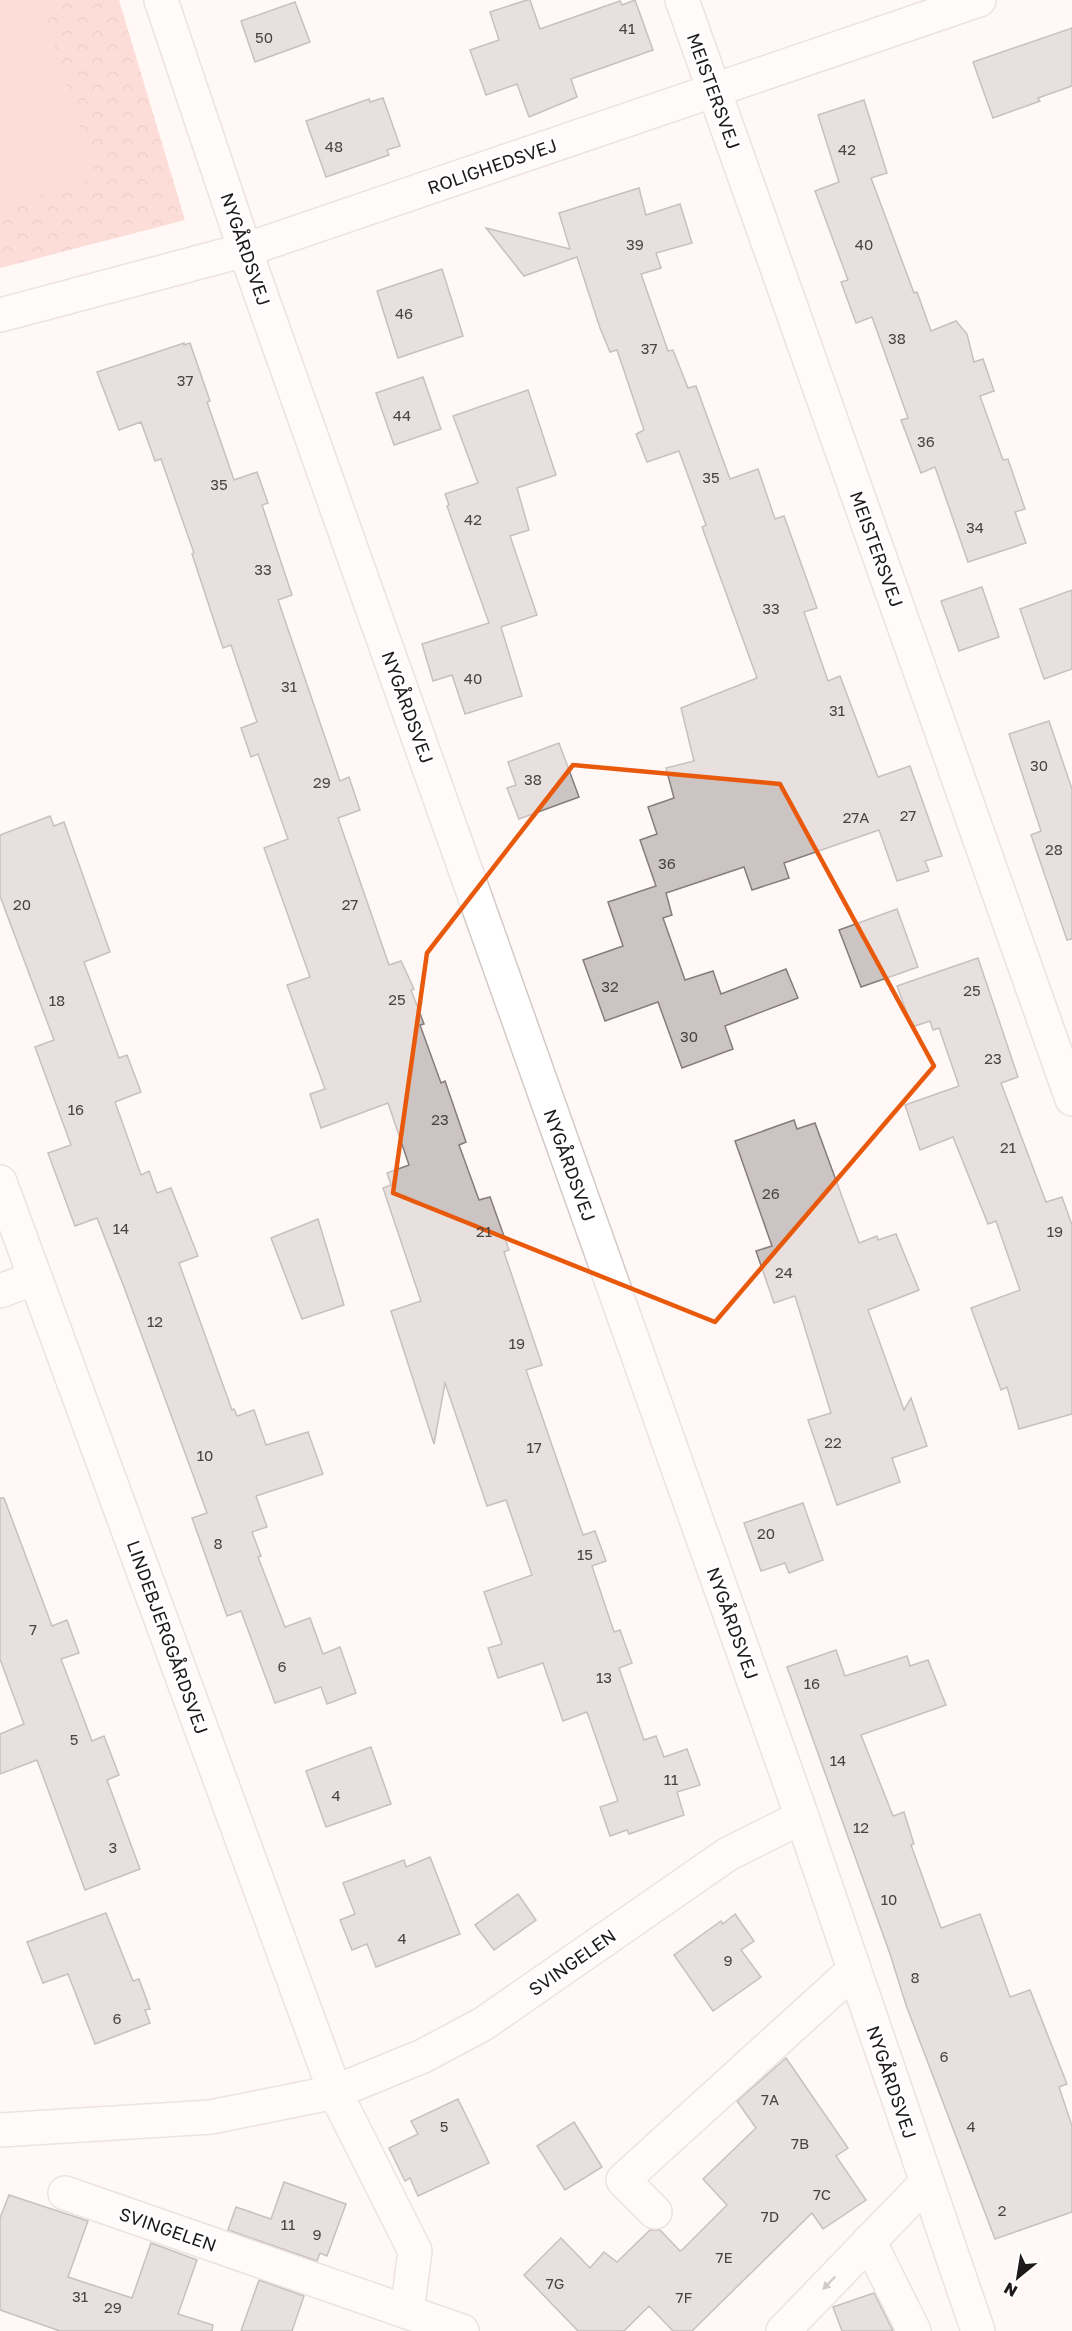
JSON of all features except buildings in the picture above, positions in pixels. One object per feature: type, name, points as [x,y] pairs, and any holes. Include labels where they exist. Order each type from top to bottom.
[{"type":"street","name":"NYGÅRDSVEJ","points":[[161,0],[245,250],[802,1817],[978,2331]]},
{"type":"street","name":"MEISTERSVEJ","points":[[682,0],[1072,1099]]},
{"type":"street","name":"ROLIGHEDSVEJ","points":[[0,315],[245,250],[979,0]]},
{"type":"street","name":"LINDEBJERGGÅRDSVEJ","points":[[0,1182],[335,2092]]},
{"type":"street","points":[[0,1292],[35,1278]]},
{"type":"street","name":"SVINGELEN","points":[[0,2130],[211,2117],[335,2092],[423,2056],[483,2024],[728,1854],[802,1817]]},
{"type":"street","points":[[656,2212],[623,2180],[853,1971]]},
{"type":"street","points":[[335,2092],[415,2251],[407,2312]]},
{"type":"street","points":[[783,2331],[927,2182]]},
{"type":"street","name":"SVINGELEN","points":[[65,2193],[462,2331]]},
{"type":"street","points":[[869,2241],[914,2331]]},
{"type":"highlighted area","points":[[573,765],[780,784],[934,1066],[715,1322],[393,1193],[427,953]]},
{"type":"green space","points":[[0,0],[119,0],[185,220],[0,268]]},
{"type":"green space","points":[[0,0],[40,0],[96,178],[0,208]]}]
